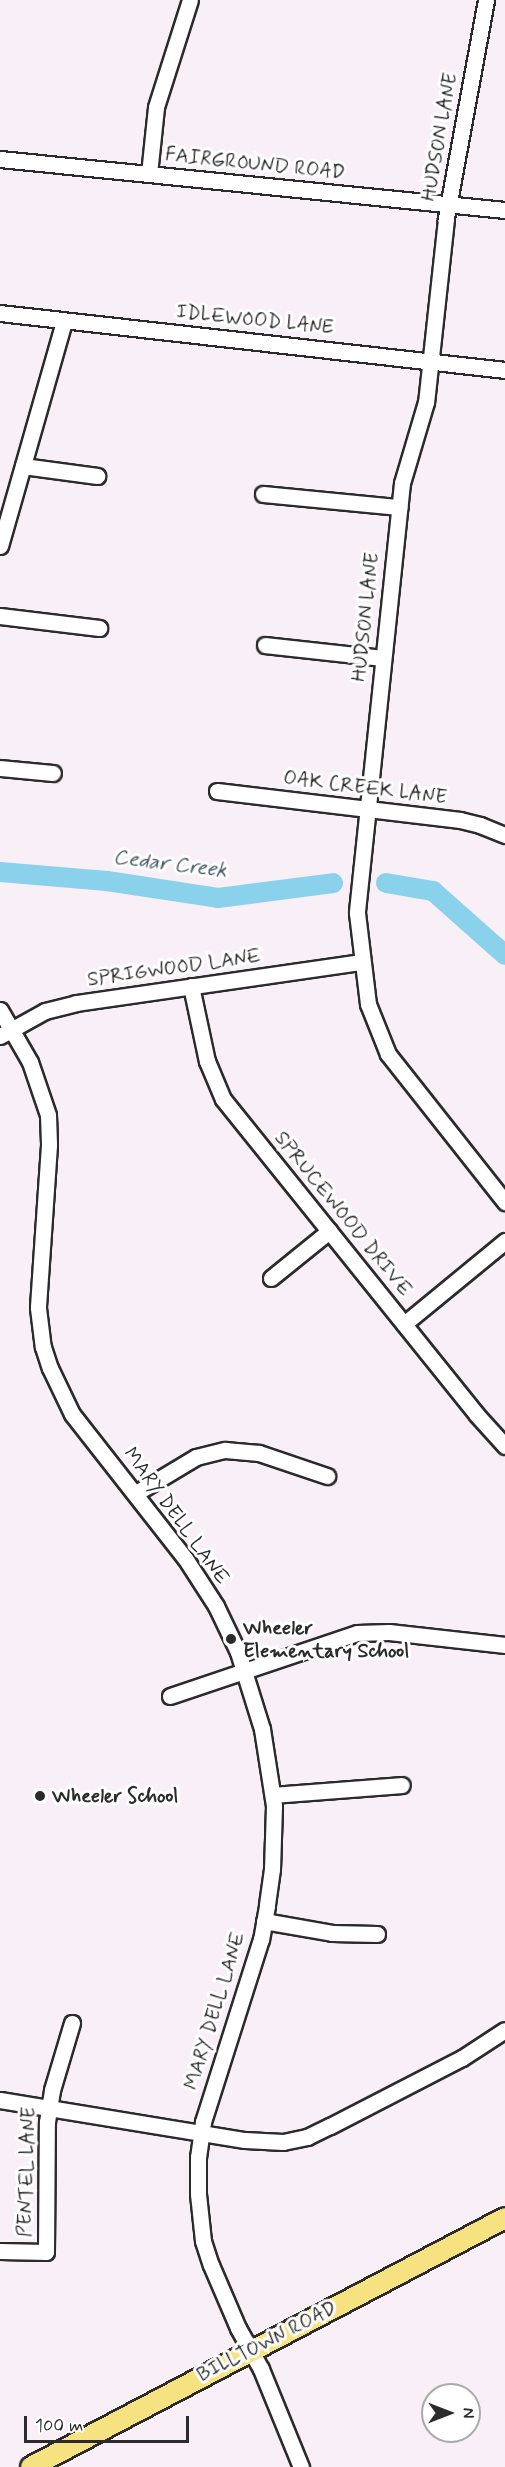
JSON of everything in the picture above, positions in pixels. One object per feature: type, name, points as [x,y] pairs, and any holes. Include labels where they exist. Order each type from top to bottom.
[{"type":"main road","name":"BILLTOWN ROAD","points":[[31,2467],[505,2218]]},
{"type":"street","points":[[148,174],[156,107],[190,0]]},
{"type":"street","name":"HUDSON LANE","points":[[486,0],[448,206],[426,402],[406,464],[399,507],[366,807],[357,913],[361,963],[371,1015],[388,1053],[505,1202]]},
{"type":"street","name":"FAIRGROUND ROAD","points":[[0,159],[505,210]]},
{"type":"street","name":"IDLEWOOD LANE","points":[[0,313],[505,369]]},
{"type":"street","points":[[0,546],[64,321]]},
{"type":"street","points":[[23,466],[97,476]]},
{"type":"street","points":[[263,494],[399,507]]},
{"type":"street","points":[[0,616],[99,628]]},
{"type":"street","points":[[265,645],[382,658]]},
{"type":"street","points":[[0,768],[53,774]]},
{"type":"street","name":"OAK CREEK LANE","points":[[217,791],[366,807],[459,820],[505,835]]},
{"type":"street","name":"SPRIGWOOD LANE","points":[[6,1032],[57,1007],[361,963]]},
{"type":"street","name":"SPRUCEWOOD DRIVE","points":[[191,986],[207,1061],[216,1088],[477,1415],[505,1446]]},
{"type":"street","name":"MARY DELL LANE","points":[[0,1010],[6,1032],[30,1062],[48,1115],[49,1145],[38,1308],[43,1347],[57,1386],[72,1414],[136,1493],[200,1580],[216,1606],[245,1671],[262,1729],[273,1795],[272,1869],[264,1921],[201,2133],[198,2194],[203,2241],[223,2298],[252,2351],[301,2467]]},
{"type":"street","points":[[271,1278],[329,1231]]},
{"type":"street","points":[[404,1324],[505,1241]]},
{"type":"street","points":[[136,1493],[196,1457],[225,1450],[260,1454],[327,1476]]},
{"type":"street","points":[[170,1696],[357,1633],[389,1632],[505,1645]]},
{"type":"street","points":[[273,1795],[402,1785]]},
{"type":"street","points":[[264,1921],[332,1933],[377,1934]]},
{"type":"street","name":"PENTEL LANE","points":[[0,2251],[46,2252],[45,2147],[49,2108],[72,2024]]},
{"type":"street","points":[[0,2100],[201,2133],[271,2142],[306,2137],[462,2058],[505,2030]]},
{"type":"waterway","name":"Cedar Creek","points":[[0,872],[107,881],[218,898],[333,883]]},
{"type":"waterway","name":"Cedar Creek","points":[[386,883],[433,891],[505,955]]},
{"type":"place","name":"Wheeler Elementary School","points":[[231,1639]]},
{"type":"place","name":"Wheeler School","points":[[40,1796]]}]
